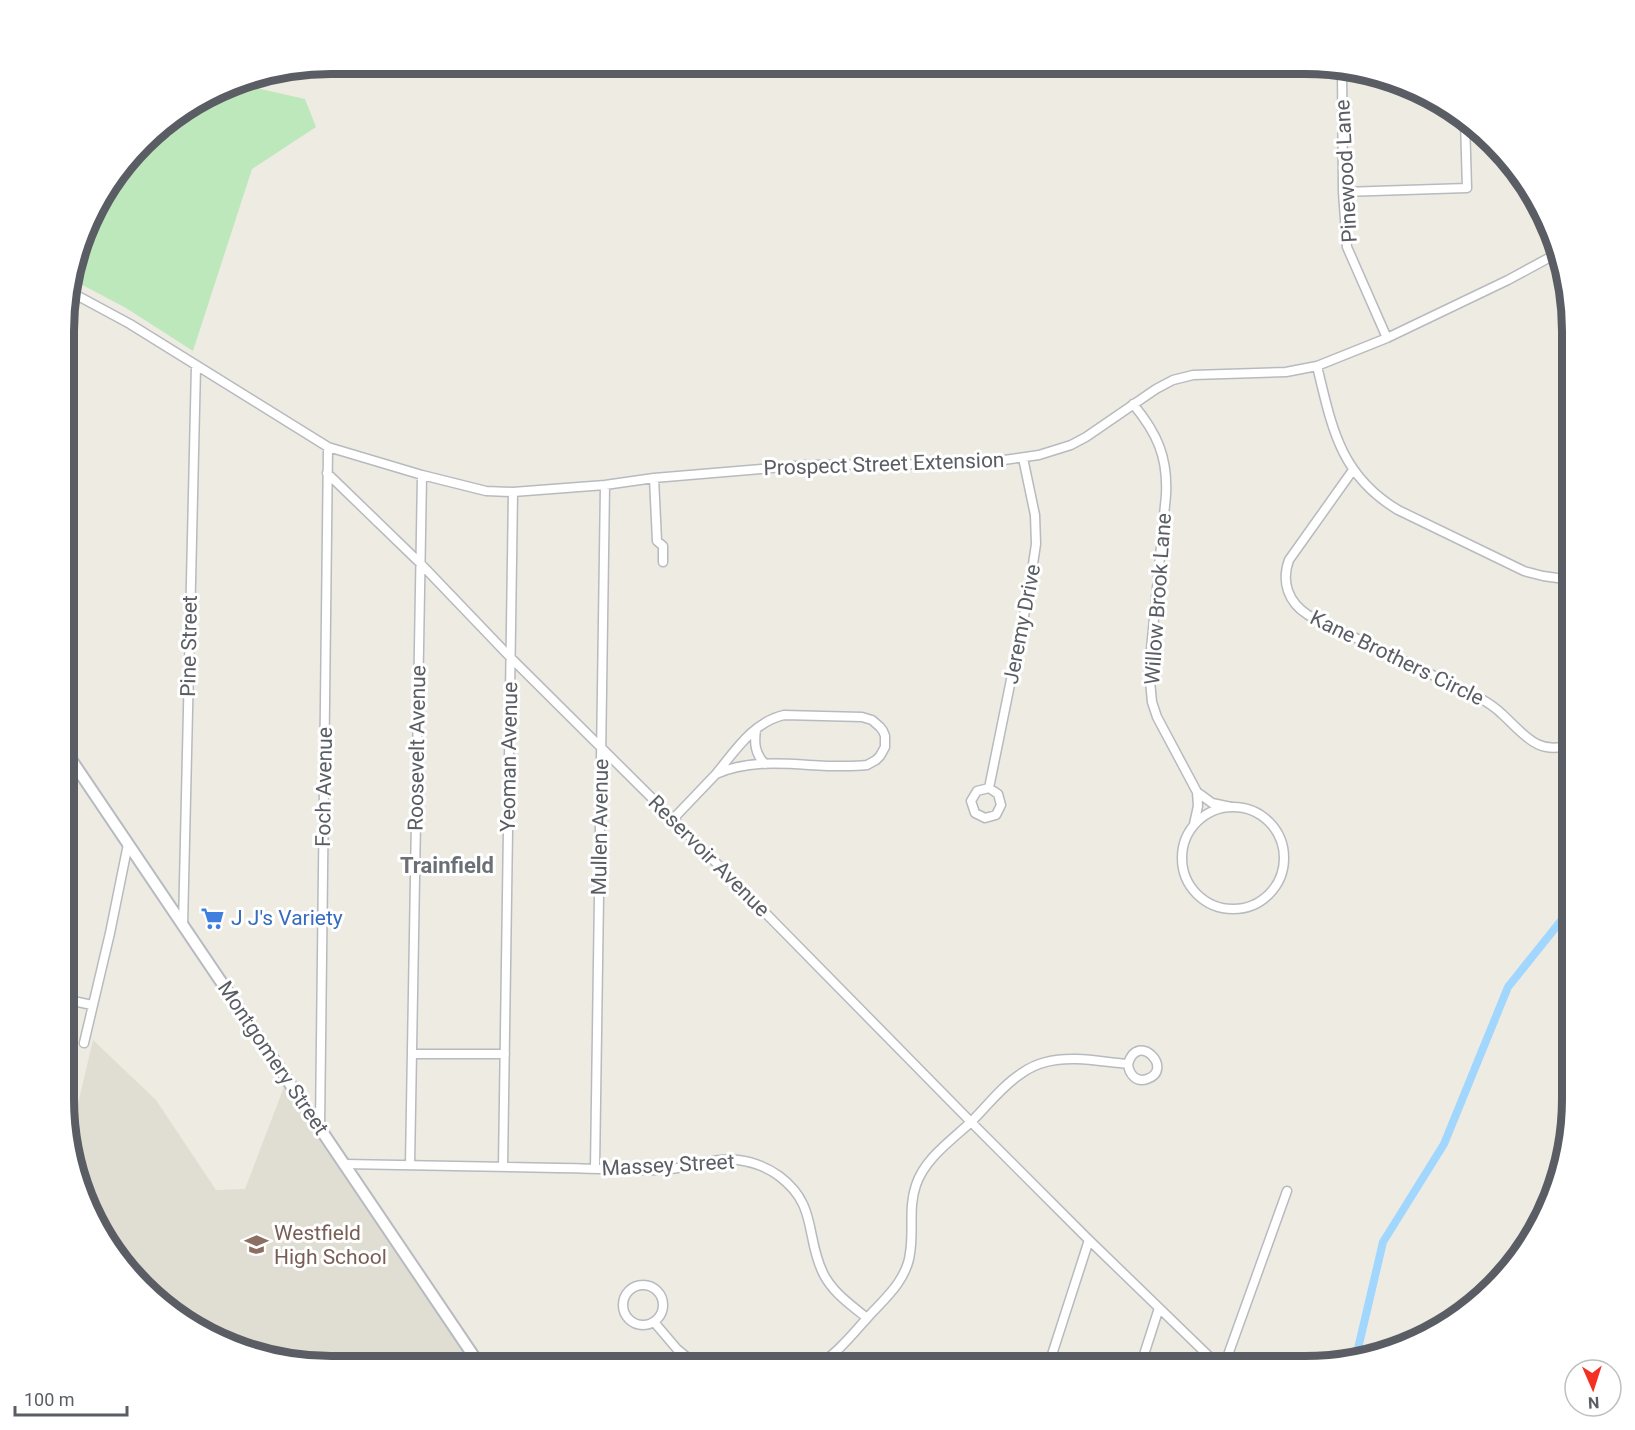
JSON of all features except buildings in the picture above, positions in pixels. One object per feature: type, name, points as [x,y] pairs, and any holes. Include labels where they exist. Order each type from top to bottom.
[{"type":"main road","name":"Montgomery Street","points":[[74,764],[474,1356]]},
{"type":"street","name":"Pinewood Lane","points":[[1342,76],[1343,192],[1347,248],[1387,338]]},
{"type":"street","points":[[1343,192],[1467,188],[1465,130]]},
{"type":"street","name":"Prospect Street Extension","points":[[76,295],[130,324],[328,447],[486,491],[513,492],[807,465],[958,464],[1023,458],[1055,450],[1086,437],[1163,384],[1183,376],[1286,372],[1317,366],[1387,338],[1551,257]]},
{"type":"street","name":"Pine Street","points":[[183,926],[195,366]]},
{"type":"street","points":[[1317,366],[1333,428],[1343,453],[1360,480],[1379,497],[1410,516],[1524,571],[1562,578]]},
{"type":"street","name":"Willow Brook Lane","points":[[1132,405],[1154,434],[1163,454],[1167,475],[1149,670],[1150,694],[1157,717],[1197,792]]},
{"type":"street","name":"Foch Avenue","points":[[320,1127],[328,447]]},
{"type":"street","name":"Jeremy Drive","points":[[989,788],[1029,591],[1036,544],[1035,515],[1023,458]]},
{"type":"street","name":"Kane Brothers Circle","points":[[1353,470],[1289,560],[1285,580],[1288,594],[1296,606],[1308,615],[1478,697],[1503,715],[1526,738],[1538,745],[1552,748],[1562,746]]},
{"type":"street","name":"Reservoir Avenue","points":[[327,473],[421,564],[511,658],[971,1122],[1209,1356]]},
{"type":"street","name":"Roosevelt Avenue","points":[[410,1165],[422,475]]},
{"type":"street","points":[[654,478],[657,541],[663,546],[663,562]]},
{"type":"street","name":"Mullen Avenue","points":[[595,1168],[605,485]]},
{"type":"street","name":"Yeoman Avenue","points":[[503,1167],[513,492]]},
{"type":"street","points":[[673,819],[744,741],[766,722],[784,715],[862,717],[877,723],[885,736],[885,747],[880,756],[867,765],[765,764],[741,766],[716,774]]},
{"type":"street","points":[[756,730],[756,750],[765,764]]},
{"type":"street","points":[[1197,792],[1212,803],[1247,809],[1262,816],[1274,827],[1281,842],[1284,858],[1282,874],[1274,888],[1256,904],[1240,909],[1224,908],[1208,903],[1195,893],[1186,879],[1182,863],[1185,838],[1194,824],[1215,810],[1231,807]]},
{"type":"street","points":[[1194,824],[1198,806],[1197,792]]},
{"type":"street","points":[[84,1043],[128,844]]},
{"type":"street","points":[[74,1001],[92,1005]]},
{"type":"street","points":[[412,1054],[505,1054]]},
{"type":"street","points":[[829,1356],[891,1292],[906,1268],[911,1245],[912,1200],[917,1182],[939,1151],[1014,1079],[1039,1064],[1068,1059],[1128,1064]]},
{"type":"street","name":"Massey Street","points":[[344,1164],[661,1170],[724,1160],[747,1162],[770,1170],[788,1184],[804,1205],[811,1224],[816,1255],[827,1281],[867,1318]]},
{"type":"street","points":[[1228,1356],[1287,1191]]},
{"type":"street","points":[[1051,1356],[1089,1240]]},
{"type":"street","points":[[648,1285],[661,1294],[663,1309],[660,1317],[654,1322],[646,1325],[638,1324],[630,1321],[625,1314],[624,1298],[632,1288],[648,1285]]},
{"type":"street","points":[[1143,1356],[1159,1308]]},
{"type":"street","points":[[654,1322],[685,1356]]},
{"type":"shaded area","name":"Westfield High School","points":[[93,1040],[156,1100],[216,1190],[245,1189],[287,1079],[474,1356],[313,1356],[280,1352],[232,1337],[202,1322],[161,1293],[137,1269],[108,1228],[93,1198],[82,1166],[74,1119]]},
{"type":"green space","points":[[250,87],[305,99],[316,127],[252,169],[193,351],[126,308],[78,283],[93,232],[108,202],[137,161],[165,134],[171,136],[172,128],[202,108]]},
{"type":"waterway","points":[[1357,1351],[1383,1242],[1444,1144],[1508,987],[1562,920]]},
{"type":"place","name":"J J's Variety","points":[[213,918]]},
{"type":"place","name":"Westfield High School","points":[[256,1245]]},
{"type":"district","name":"Trainfield","points":[[447,865]]}]
